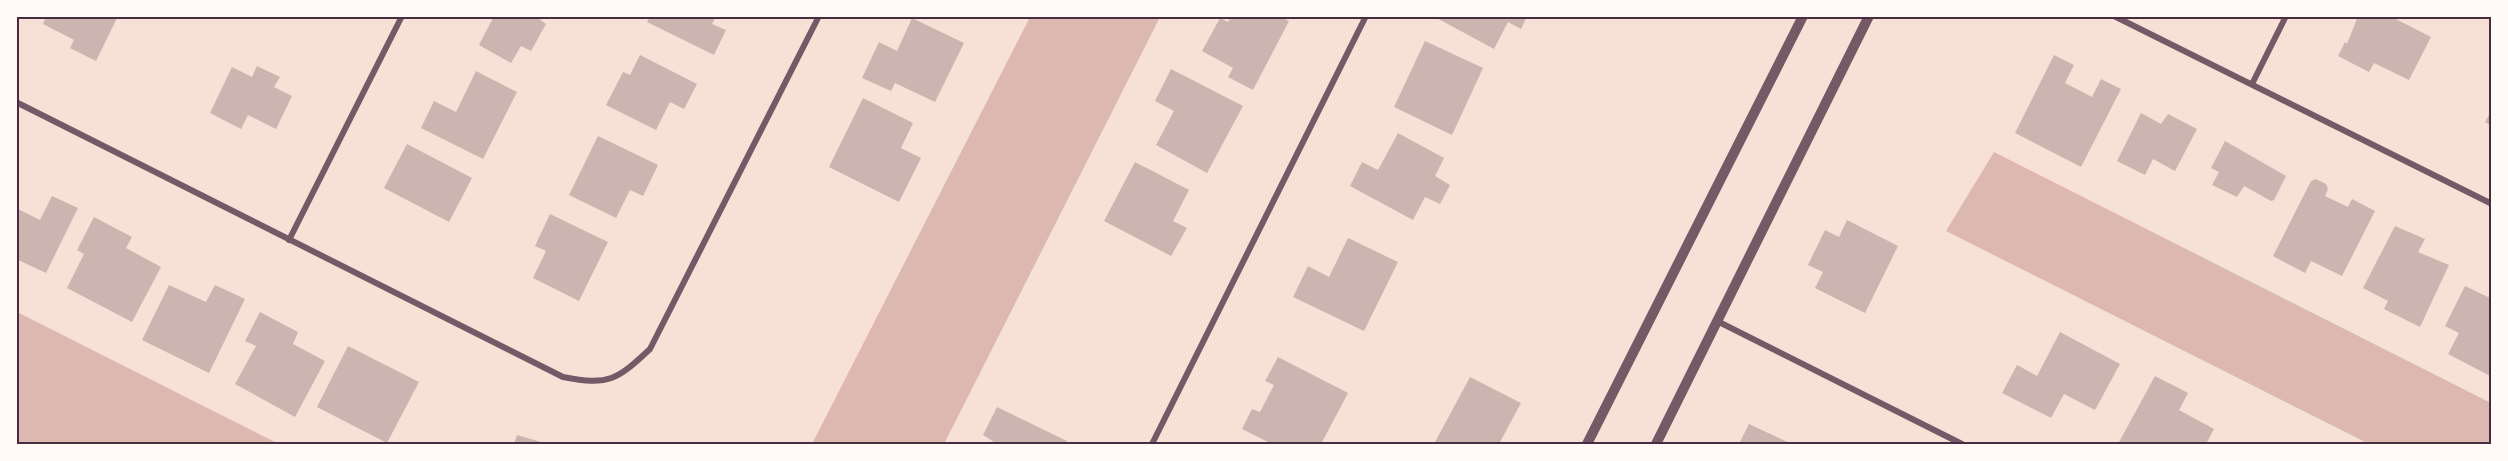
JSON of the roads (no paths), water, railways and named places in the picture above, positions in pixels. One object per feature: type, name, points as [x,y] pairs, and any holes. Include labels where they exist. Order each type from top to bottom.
[{"type":"street","points":[[289,240],[402,16]]},
{"type":"street","points":[[16,102],[563,377],[592,383],[621,375],[650,349],[819,16]]},
{"type":"street","points":[[1152,444],[1366,16]]},
{"type":"street","points":[[1587,444],[1803,16]]},
{"type":"street","points":[[1656,444],[1869,16]]},
{"type":"street","points":[[2114,16],[2492,204]]},
{"type":"street","points":[[2252,84],[2286,16]]},
{"type":"street","points":[[1717,321],[1962,444]]}]
